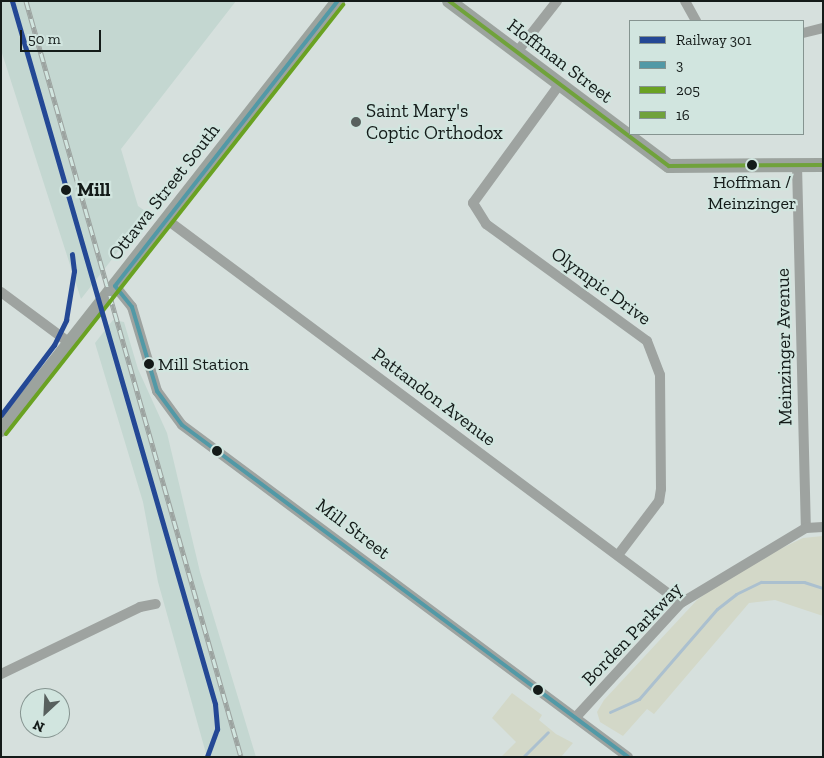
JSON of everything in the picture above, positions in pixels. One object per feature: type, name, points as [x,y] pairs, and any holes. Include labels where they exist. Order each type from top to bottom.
[{"type":"main road","name":"Ottawa Street South","points":[[1,430],[338,1]]},
{"type":"main road","name":"Hoffman Street","points":[[450,1],[669,166],[823,165]]},
{"type":"street","points":[[517,52],[557,1]]},
{"type":"street","points":[[685,1],[695,20]]},
{"type":"street","points":[[804,33],[823,28]]},
{"type":"street","name":"Olympic Drive","points":[[559,85],[473,203],[486,224],[646,342],[660,375],[661,489],[659,501],[618,555]]},
{"type":"street","name":"Meinzinger Avenue","points":[[797,165],[806,528]]},
{"type":"street","name":"Pattandon Avenue","points":[[166,219],[618,555],[681,604]]},
{"type":"street","name":"Mill Street","points":[[115,286],[132,308],[157,391],[182,425],[628,757]]},
{"type":"street","points":[[1,292],[70,344]]},
{"type":"street","name":"Borden Parkway","points":[[576,717],[681,604],[806,528],[823,526]]},
{"type":"street","points":[[1,674],[140,607],[156,604]]},
{"type":"shaded area","points":[[1,1],[236,1],[121,149],[138,206],[148,213],[81,299],[1,50]]},
{"type":"shaded area","points":[[113,320],[124,322],[138,369],[167,433],[200,572],[256,757],[207,757],[158,582],[143,502],[95,343]]},
{"type":"green space","points":[[823,536],[823,616],[775,600],[749,603],[654,714],[647,709],[623,736],[600,722],[597,712],[604,700],[697,600],[740,568],[803,538]]},
{"type":"green space","points":[[512,693],[542,715],[539,720],[556,734],[573,743],[561,757],[501,757],[516,742],[492,718]]},
{"type":"waterway","points":[[610,712],[639,699],[717,609],[736,594],[761,582],[804,582],[823,588]]},
{"type":"waterway","points":[[523,757],[548,732]]},
{"type":"railway","points":[[26,1],[241,757]]},
{"type":"rail line","name":"301","points":[[12,1],[215,704],[217,729],[207,757]]},
{"type":"rail line","name":"301","points":[[1,415],[54,345],[66,320],[74,271],[72,254]]},
{"type":"transit line","name":"3","points":[[115,286],[338,1]]},
{"type":"transit line","name":"16","points":[[449,1],[669,166],[823,165]]},
{"type":"transit line","name":"205","points":[[6,434],[343,5]]},
{"type":"transit line","name":"3","points":[[115,286],[132,307],[157,391],[182,425],[628,757]]},
{"type":"place","name":"Saint Mary's Coptic Orthodox","points":[[356,122]]},
{"type":"place","name":"Hoffman / Meinzinger","points":[[752,165]]},
{"type":"place","name":"Mill","points":[[66,190]]},
{"type":"place","name":"Mill Station","points":[[149,364]]}]
